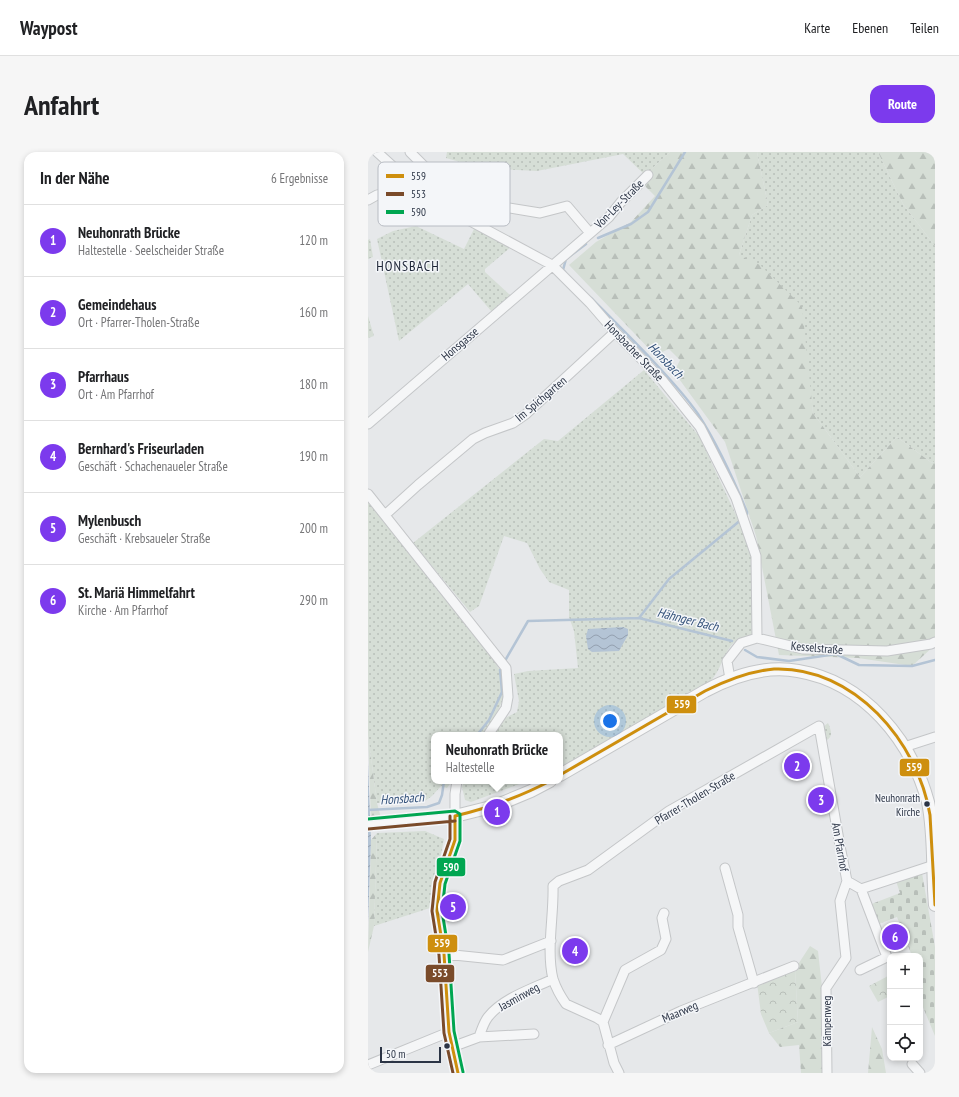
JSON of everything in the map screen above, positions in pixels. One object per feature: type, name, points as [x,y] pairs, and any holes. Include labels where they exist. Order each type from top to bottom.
[{"type":"street","points":[[377,152],[388,162]]},
{"type":"street","points":[[410,152],[420,162]]},
{"type":"street","name":"Von-Ley-Straße","points":[[552,265],[609,217],[621,202],[648,175]]},
{"type":"street","name":"Honsbacher Straße","points":[[368,200],[378,195]]},
{"type":"street","name":"Von-Ley-Straße","points":[[510,208],[540,213],[567,206],[590,234]]},
{"type":"street","name":"Honsbacher Straße","points":[[479,226],[552,265],[663,381],[700,427],[736,498],[756,556],[757,638]]},
{"type":"street","name":"Honsgasse","points":[[368,424],[552,265]]},
{"type":"street","name":"Im Spichgarten","points":[[385,515],[473,439],[513,423],[526,414],[615,332]]},
{"type":"street","points":[[368,494],[506,668],[508,697],[506,708],[490,732]]},
{"type":"street","points":[[730,680],[727,661],[741,643],[757,638]]},
{"type":"street","name":"Kesselstraße","points":[[757,638],[803,649],[887,651],[932,644],[935,642]]},
{"type":"street","points":[[563,773],[705,691],[730,680],[748,674],[768,670],[788,670],[807,673],[828,680],[846,688],[868,704],[882,717],[904,747],[915,766],[928,804],[934,828],[935,905]]},
{"type":"street","name":"Am Pfarrhof","points":[[820,726],[847,881],[860,889]]},
{"type":"street","name":"Pfarrer-Tholen-Straße","points":[[551,941],[553,886],[559,881],[588,870],[669,811],[820,726]]},
{"type":"street","points":[[904,747],[935,737]]},
{"type":"street","points":[[457,784],[455,794],[455,840],[444,869],[438,896],[437,911],[444,954],[449,1032],[458,1073]]},
{"type":"street","points":[[368,824],[394,823],[455,816],[495,806],[544,784]]},
{"type":"street","points":[[860,970],[887,957],[860,889],[934,865]]},
{"type":"street","points":[[725,868],[738,915],[738,927],[754,983]]},
{"type":"street","name":"Kämpenweg","points":[[828,1073],[826,988],[846,958],[840,901],[847,881]]},
{"type":"street","points":[[619,1073],[608,1045],[603,1022],[625,970],[661,950],[666,940],[662,918],[664,913]]},
{"type":"street","points":[[444,954],[503,960],[551,941],[553,979],[566,1004],[603,1022]]},
{"type":"street","name":"Maarweg","points":[[608,1045],[681,1011],[794,966]]},
{"type":"street","name":"Jasminweg","points":[[479,1037],[487,1017],[500,1006],[517,995],[553,979]]},
{"type":"street","points":[[368,1065],[449,1032]]},
{"type":"street","points":[[452,1047],[479,1037],[534,1034]]},
{"type":"street","points":[[912,1064],[920,1073]]},
{"type":"green space","points":[[447,152],[670,152],[645,175],[623,154],[537,171],[510,170],[510,162],[460,162],[446,158]]},
{"type":"green space","points":[[670,152],[757,152],[768,205],[752,215],[739,255],[760,265],[802,306],[813,413],[860,477],[897,437],[932,463],[935,461],[935,645],[912,666],[858,658],[779,655],[756,536],[725,442],[674,372],[680,360],[669,349],[655,355],[569,265],[596,242],[631,222],[655,196],[645,186],[645,175]]},
{"type":"green space","points":[[757,152],[878,152],[903,204],[935,246],[935,461],[932,463],[897,437],[860,477],[813,413],[807,366],[739,255],[752,215],[768,205]]},
{"type":"green space","points":[[878,152],[935,152],[935,246],[903,204]]},
{"type":"green space","points":[[416,226],[464,249],[475,227],[511,247],[485,269],[485,272],[511,296],[492,312],[468,284],[399,341],[377,239],[393,231]]},
{"type":"green space","points":[[370,239],[373,257],[368,259],[368,240]]},
{"type":"green space","points":[[368,316],[374,336],[368,338]]},
{"type":"green space","points":[[644,370],[699,436],[737,517],[742,513],[753,556],[755,635],[738,640],[732,645],[716,674],[708,683],[563,767],[563,732],[495,732],[505,718],[517,712],[519,701],[514,674],[528,671],[578,668],[574,631],[569,617],[569,590],[549,582],[540,569],[527,543],[504,536],[479,606],[470,612],[413,543],[544,439],[558,441]]},
{"type":"green space","points":[[368,498],[494,658],[498,668],[504,670],[505,695],[494,719],[485,732],[431,732],[431,784],[450,784],[447,788],[441,786],[425,801],[377,803],[368,735]]},
{"type":"green space","points":[[828,723],[831,735],[825,741],[823,727]]},
{"type":"green space","points":[[368,735],[377,803],[381,818],[371,818]]},
{"type":"green space","points":[[463,784],[519,784],[471,802],[465,800],[462,787]]},
{"type":"green space","points":[[425,831],[444,839],[430,908],[374,926],[377,833]]},
{"type":"green space","points":[[377,833],[374,926],[368,952],[371,840]]},
{"type":"green space","points":[[922,873],[935,947],[935,1036],[923,1007],[923,953],[911,953],[897,917],[876,925],[869,905],[900,893],[896,881]]},
{"type":"green space","points":[[810,946],[818,951],[822,987],[821,1013],[825,1073],[801,1073],[799,1045],[780,1047],[769,1033],[798,1022],[795,969]]},
{"type":"green space","points":[[795,969],[798,1022],[769,1033],[761,1014],[757,983]]},
{"type":"green space","points":[[887,977],[887,998],[878,1002],[869,986]]},
{"type":"green space","points":[[872,1027],[882,1049],[886,1073],[868,1073]]},
{"type":"water","points":[[623,627],[628,629],[628,635],[619,651],[592,652],[588,649],[586,636],[588,629]]},
{"type":"water","points":[[368,763],[371,840],[368,922]]},
{"type":"waterway","name":"Honsbach","points":[[598,238],[631,224],[648,212],[685,152]]},
{"type":"waterway","name":"Honsbach","points":[[565,272],[563,270],[566,259],[586,244]]},
{"type":"waterway","name":"Honsbach","points":[[591,298],[659,367],[693,407],[719,450],[747,514]]},
{"type":"waterway","name":"Honsbach","points":[[506,659],[528,621],[639,618],[669,579],[742,519]]},
{"type":"waterway","name":"Hähnger Bach","points":[[639,618],[732,641]]},
{"type":"waterway","name":"Hähnger Bach","points":[[745,650],[757,657],[789,661],[836,654],[859,665],[912,666],[935,660]]},
{"type":"waterway","name":"Honsbach","points":[[479,732],[489,720],[502,692],[500,670]]},
{"type":"waterway","name":"Honsbach","points":[[368,810],[427,807],[439,803],[444,784]]},
{"type":"transit line","name":"559","points":[[563,773],[705,691],[739,677],[774,669],[803,671],[830,680],[855,695],[878,714],[896,736],[912,761],[923,788],[930,815],[935,905]]},
{"type":"transit line","name":"559","points":[[455,816],[504,802],[544,784]]},
{"type":"transit line","name":"590","points":[[368,819],[455,811],[460,814],[460,841],[445,884],[442,911],[449,954],[454,1031],[463,1072]]},
{"type":"transit line","name":"553","points":[[450,816],[450,839],[435,882],[432,911],[439,955],[444,1033],[453,1073]]},
{"type":"transit line","name":"559","points":[[455,816],[455,840],[440,883],[437,911],[444,954],[449,1032],[458,1073]]},
{"type":"transit line","name":"553","points":[[368,829],[455,821]]},
{"type":"place","name":"Gemeindehaus","points":[[797,766]]},
{"type":"place","name":"Pfarrhaus","points":[[821,800]]},
{"type":"place","name":"Neuhonrath Kirche","points":[[927,804]]},
{"type":"place","name":"Neuhonrath Brücke","points":[[497,812]]},
{"type":"place","name":"Mylenbusch","points":[[453,907]]},
{"type":"place","name":"St. Mariä Himmelfahrt","points":[[895,937]]},
{"type":"place","name":"Bernhard's Friseurladen","points":[[575,951]]},
{"type":"district","name":"HONSBACH","points":[[408,266]]}]
